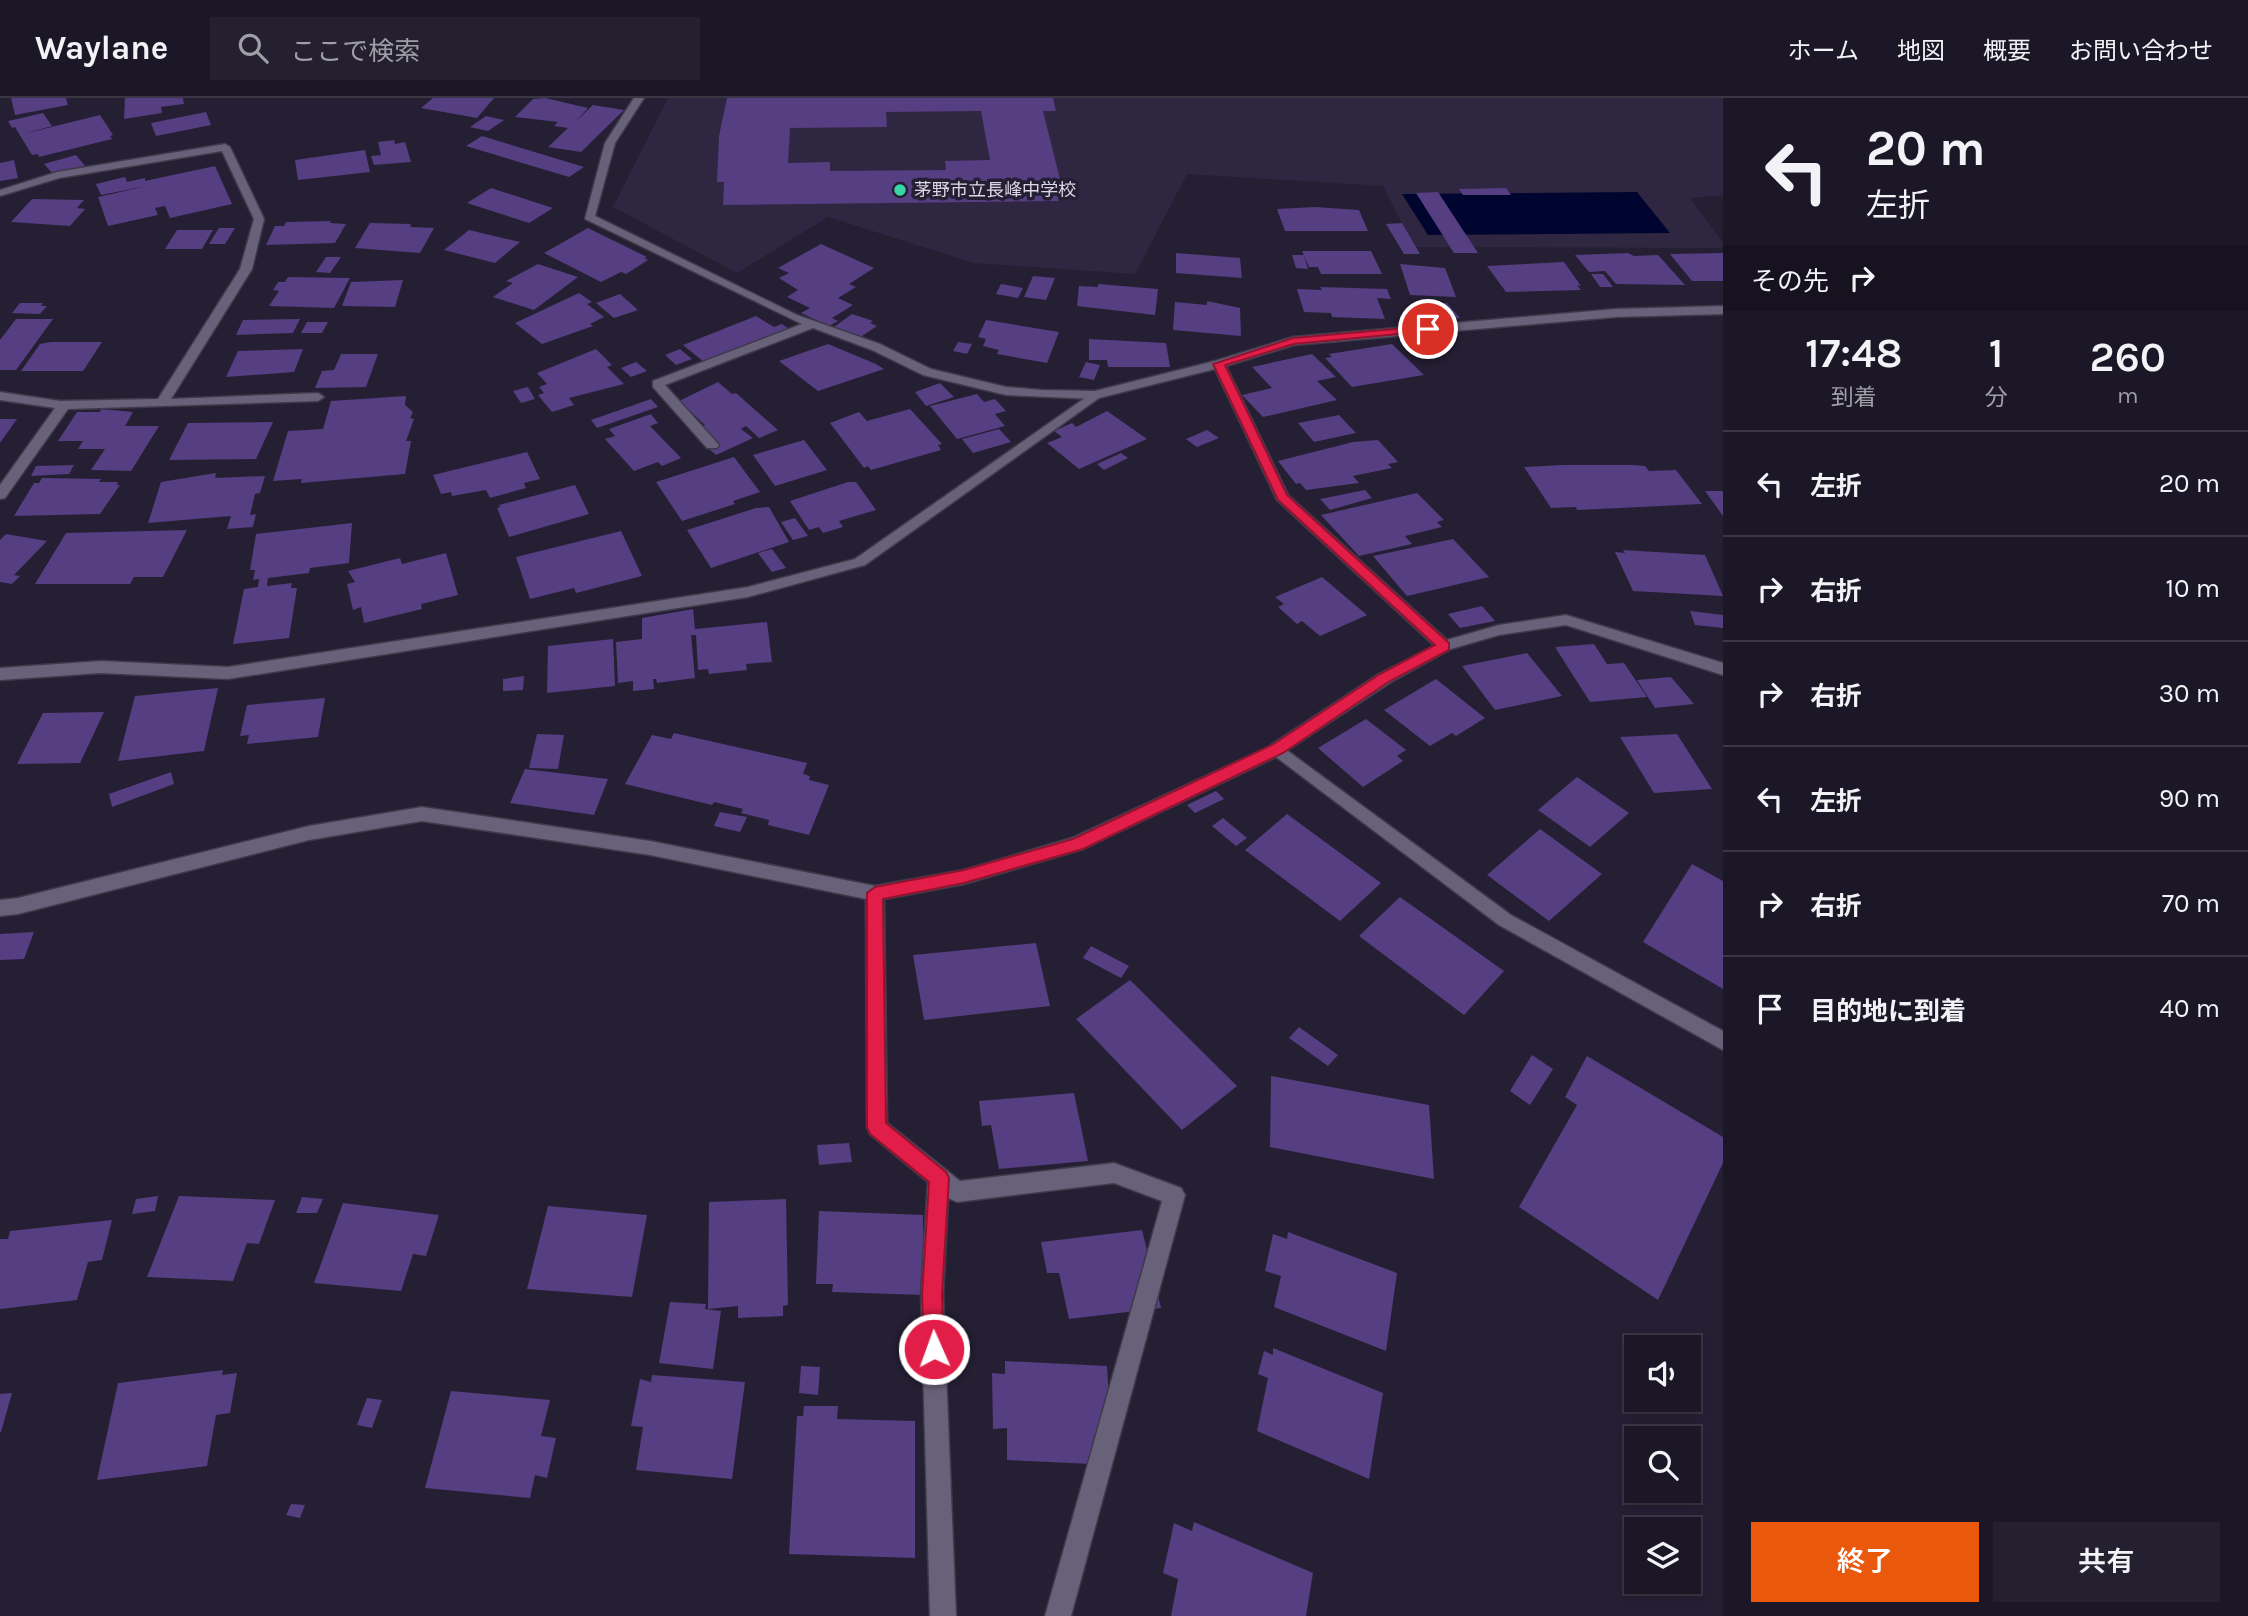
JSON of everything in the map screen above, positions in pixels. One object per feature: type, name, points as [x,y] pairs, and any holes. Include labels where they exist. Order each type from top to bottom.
[{"type":"street","points":[[639,98],[610,143],[589,217],[814,324],[876,347],[927,372],[1006,391],[1095,395],[1219,364],[1293,341],[1616,313],[1723,310]]},
{"type":"street","points":[[0,193],[57,175],[225,147],[259,219],[246,269],[162,403]]},
{"type":"street","points":[[712,445],[657,384],[814,324]]},
{"type":"street","points":[[1219,364],[1282,497],[1444,646]]},
{"type":"street","points":[[0,674],[101,667],[228,673],[748,592],[860,562],[1095,395]]},
{"type":"street","points":[[0,396],[37,405],[63,406],[318,397]]},
{"type":"street","points":[[0,495],[63,406]]},
{"type":"street","points":[[0,908],[18,906],[309,833],[422,814],[650,848],[875,893],[964,877],[1077,844],[1277,749],[1385,678],[1444,646],[1499,630],[1566,620],[1723,669]]},
{"type":"street","points":[[1277,749],[1505,920],[1723,1041]]},
{"type":"street","points":[[875,893],[877,1127],[957,1192],[1114,1173],[1174,1195],[1058,1616]]},
{"type":"street","points":[[939,1178],[932,1295],[943,1616]]},
{"type":"shaded area","name":"茅野市立長峰中学校","points":[[668,98],[1723,98],[1723,195],[1690,198],[1723,243],[1723,248],[1414,247],[1383,186],[1187,174],[1135,274],[974,263],[828,217],[737,273],[613,207]]},
{"type":"water","points":[[1637,192],[1670,233],[1428,235],[1402,194]]},
{"type":"building","points":[[11,98],[66,98],[68,105],[15,115]]},
{"type":"building","points":[[125,98],[183,98],[184,104],[161,107],[162,113],[124,119]]},
{"type":"building","points":[[433,98],[494,98],[477,118],[421,108]]},
{"type":"building","points":[[545,98],[588,108],[575,122],[593,105],[624,110],[581,152],[548,147],[568,128],[554,126],[558,122],[515,117],[533,99]]},
{"type":"building","points":[[727,98],[1053,98],[1056,111],[1043,111],[1060,179],[1053,179],[1059,201],[723,205],[724,182],[717,182],[719,136]],"holes":[[[981,111],[990,160],[945,161],[946,170],[830,171],[830,162],[788,163],[790,128],[887,127],[886,112]]]},
{"type":"building","points":[[206,112],[211,125],[156,136],[151,123]]},
{"type":"building","points":[[43,113],[52,126],[23,134],[100,115],[113,135],[110,136],[112,139],[39,157],[38,154],[32,155],[15,127],[12,128],[8,121]]},
{"type":"building","points":[[486,116],[504,120],[488,131],[470,127]]},
{"type":"building","points":[[482,136],[584,167],[569,177],[466,146]]},
{"type":"building","points":[[394,140],[395,144],[405,142],[411,162],[374,165],[371,156],[381,155],[378,142]]},
{"type":"building","points":[[365,150],[370,172],[298,180],[295,160]]},
{"type":"building","points":[[76,155],[85,166],[53,174],[44,164]]},
{"type":"building","points":[[14,160],[18,178],[0,181],[0,163]]},
{"type":"building","points":[[215,166],[232,204],[170,218],[165,206],[155,208],[158,215],[108,226],[98,197],[147,186],[101,195],[96,184],[125,177],[127,182],[145,178],[145,181]]},
{"type":"building","points":[[491,188],[553,208],[529,223],[467,203]]},
{"type":"building","points":[[1506,188],[1511,195],[1463,195],[1459,189]]},
{"type":"building","points":[[1438,192],[1478,253],[1454,253],[1416,193]]},
{"type":"building","points":[[32,199],[84,200],[77,208],[85,209],[70,226],[11,222]]},
{"type":"building","points":[[1315,207],[1359,210],[1368,231],[1285,231],[1277,209]]},
{"type":"building","points":[[331,221],[330,223],[346,224],[335,243],[266,245],[275,226],[284,226],[286,222]]},
{"type":"building","points":[[370,223],[411,224],[410,227],[434,228],[420,253],[355,248]]},
{"type":"building","points":[[1402,223],[1420,254],[1404,254],[1386,224]]},
{"type":"building","points":[[219,228],[235,228],[225,244],[209,244]]},
{"type":"building","points":[[588,228],[647,257],[644,258],[648,260],[626,274],[621,272],[601,282],[544,253]]},
{"type":"building","points":[[177,230],[213,230],[202,249],[165,249]]},
{"type":"building","points":[[469,230],[520,242],[495,263],[444,250]]},
{"type":"building","points":[[821,244],[874,268],[849,284],[856,287],[838,298],[853,305],[832,318],[838,321],[829,326],[801,313],[810,308],[787,297],[798,290],[779,278],[789,273],[778,268]]},
{"type":"building","points":[[1302,251],[1371,251],[1382,274],[1321,274],[1318,267],[1309,267]]},
{"type":"building","points":[[1176,253],[1240,258],[1242,278],[1176,273]]},
{"type":"building","points":[[1628,253],[1634,256],[1658,255],[1685,285],[1616,284],[1605,271],[1589,272],[1575,255]]},
{"type":"building","points":[[1723,253],[1723,281],[1692,281],[1670,254]]},
{"type":"building","points":[[1292,255],[1304,255],[1308,269],[1296,268]]},
{"type":"building","points":[[326,257],[341,257],[330,273],[316,272]]},
{"type":"building","points":[[1564,262],[1581,290],[1506,292],[1487,266]]},
{"type":"building","points":[[538,264],[578,277],[534,310],[493,297],[513,283],[506,281]]},
{"type":"building","points":[[1400,264],[1445,268],[1456,297],[1410,295]]},
{"type":"building","points":[[1591,274],[1603,274],[1613,287],[1600,287]]},
{"type":"building","points":[[1033,276],[1055,278],[1046,300],[1024,297]]},
{"type":"building","points":[[288,277],[350,278],[334,308],[269,306],[279,291],[273,290],[278,282],[285,282]]},
{"type":"building","points":[[403,280],[395,307],[342,306],[351,282]]},
{"type":"building","points":[[1001,284],[1023,288],[1018,298],[996,294]]},
{"type":"building","points":[[1098,284],[1158,289],[1155,315],[1077,306],[1079,286],[1098,287]]},
{"type":"building","points":[[1320,287],[1387,289],[1391,299],[1377,298],[1385,319],[1332,317],[1331,313],[1304,312],[1297,289],[1322,290]]},
{"type":"building","points":[[579,293],[592,302],[587,304],[604,317],[590,324],[593,326],[542,344],[515,323]]},
{"type":"building","points":[[620,294],[638,310],[614,318],[596,303]]},
{"type":"building","points":[[1207,301],[1240,308],[1241,336],[1173,330],[1175,302],[1207,305]]},
{"type":"building","points":[[20,303],[43,303],[41,306],[47,306],[40,314],[12,313]]},
{"type":"building","points":[[1447,303],[1460,318],[1432,321],[1420,306]]},
{"type":"building","points":[[852,314],[873,321],[870,323],[877,326],[859,338],[834,327]]},
{"type":"building","points":[[756,316],[774,327],[782,324],[795,333],[710,367],[683,345]]},
{"type":"building","points":[[16,319],[53,319],[16,370],[0,370],[0,340]]},
{"type":"building","points":[[300,319],[293,333],[236,335],[243,320]]},
{"type":"building","points":[[986,320],[1059,332],[1047,363],[997,354],[999,350],[983,346],[986,339],[978,337]]},
{"type":"building","points":[[307,322],[328,322],[322,333],[301,333]]},
{"type":"building","points":[[1089,339],[1166,343],[1170,367],[1108,367],[1107,360],[1089,360]]},
{"type":"building","points":[[102,342],[83,371],[21,371],[40,344]]},
{"type":"building","points":[[958,342],[972,344],[967,354],[953,351]]},
{"type":"building","points":[[828,344],[884,369],[818,391],[779,361]]},
{"type":"building","points":[[1392,344],[1424,375],[1352,387],[1325,358],[1332,357],[1329,354]]},
{"type":"building","points":[[303,349],[294,372],[226,377],[238,351]]},
{"type":"building","points":[[596,349],[612,365],[607,367],[624,384],[569,398],[574,405],[552,412],[538,395],[544,393],[539,387],[547,384],[537,373]]},
{"type":"building","points":[[680,349],[692,359],[676,365],[665,355]]},
{"type":"building","points":[[341,354],[378,354],[366,387],[315,388],[322,371],[334,370]]},
{"type":"building","points":[[1312,354],[1336,377],[1317,381],[1337,400],[1263,417],[1242,395],[1272,388],[1252,367]]},
{"type":"building","points":[[636,362],[647,371],[631,377],[621,368]]},
{"type":"building","points":[[1086,362],[1100,365],[1094,380],[1079,377]]},
{"type":"building","points":[[718,382],[732,394],[736,393],[778,430],[759,438],[746,426],[741,429],[753,438],[716,455],[708,448],[723,442],[709,447],[692,431],[705,425],[679,401]]},
{"type":"building","points":[[940,383],[954,397],[926,406],[915,392]]},
{"type":"building","points":[[528,387],[535,399],[521,403],[513,391]]},
{"type":"building","points":[[977,394],[984,402],[995,399],[1006,411],[995,414],[1005,426],[957,439],[930,406]]},
{"type":"building","points":[[406,396],[405,405],[413,412],[410,418],[414,419],[406,441],[411,441],[405,474],[301,483],[302,479],[273,481],[288,431],[323,429],[331,401]]},
{"type":"building","points":[[651,399],[658,407],[597,428],[591,420]]},
{"type":"building","points":[[101,409],[133,412],[125,426],[159,426],[131,471],[91,470],[105,449],[78,449],[83,441],[58,441],[77,412],[100,412]]},
{"type":"building","points":[[910,409],[942,444],[938,445],[941,450],[871,470],[868,466],[864,468],[830,423],[859,412],[867,421]]},
{"type":"building","points":[[1107,411],[1147,439],[1079,469],[1047,443],[1062,437],[1054,431],[1072,423],[1076,427]]},
{"type":"building","points":[[651,414],[658,423],[650,426],[681,458],[662,466],[658,462],[634,471],[605,439],[615,436],[609,429]]},
{"type":"building","points":[[1339,415],[1356,433],[1314,442],[1298,423]]},
{"type":"building","points":[[0,419],[17,419],[0,443]]},
{"type":"building","points":[[273,422],[256,459],[169,460],[188,423]]},
{"type":"building","points":[[999,429],[1011,442],[973,453],[962,439]]},
{"type":"building","points":[[1207,430],[1219,438],[1197,447],[1186,439]]},
{"type":"building","points":[[804,440],[827,470],[775,486],[753,455]]},
{"type":"building","points":[[1378,440],[1398,462],[1388,464],[1392,468],[1353,476],[1359,483],[1306,490],[1300,483],[1296,484],[1278,461],[1353,442]]},
{"type":"building","points":[[527,452],[540,479],[524,483],[526,488],[490,498],[486,490],[452,496],[451,492],[441,494],[433,475]]},
{"type":"building","points":[[1121,453],[1128,458],[1104,470],[1097,464]]},
{"type":"building","points":[[734,457],[760,492],[733,501],[735,504],[682,521],[656,482]]},
{"type":"building","points":[[74,465],[69,474],[31,476],[36,466]]},
{"type":"building","points":[[1633,465],[1645,466],[1649,471],[1676,470],[1702,504],[1577,510],[1576,507],[1551,508],[1524,467]]},
{"type":"building","points":[[216,473],[215,478],[265,476],[260,493],[255,494],[250,515],[256,514],[253,527],[227,529],[231,516],[148,523],[161,482]]},
{"type":"building","points":[[42,478],[101,479],[99,482],[118,482],[117,485],[120,485],[100,514],[14,516],[34,483],[39,483]]},
{"type":"building","points":[[848,482],[856,482],[876,510],[839,521],[843,527],[823,533],[819,527],[809,530],[790,501]]},
{"type":"building","points":[[575,485],[589,514],[509,537],[497,508],[499,505]]},
{"type":"building","points":[[1365,490],[1372,498],[1330,510],[1320,499]]},
{"type":"building","points":[[1705,491],[1723,491],[1723,516]]},
{"type":"building","points":[[1417,493],[1444,520],[1437,522],[1442,527],[1405,536],[1412,544],[1359,556],[1321,515]]},
{"type":"building","points":[[769,507],[789,542],[711,568],[687,530],[756,508]]},
{"type":"building","points":[[795,518],[808,536],[793,540],[781,522]]},
{"type":"building","points":[[352,523],[349,563],[310,568],[309,573],[268,578],[267,586],[292,583],[291,588],[297,588],[289,638],[233,644],[244,589],[258,587],[259,579],[253,580],[255,570],[250,570],[256,534]]},
{"type":"building","points":[[187,530],[163,577],[134,577],[130,584],[35,584],[66,533]]},
{"type":"building","points":[[621,531],[642,576],[576,593],[574,588],[530,599],[516,557]]},
{"type":"building","points":[[6,534],[47,541],[14,575],[20,576],[12,584],[0,582],[0,540]]},
{"type":"building","points":[[1453,539],[1489,577],[1407,596],[1373,556]]},
{"type":"building","points":[[772,549],[786,568],[772,572],[758,553]]},
{"type":"building","points":[[1623,550],[1705,555],[1723,596],[1633,591],[1615,552],[1625,553]]},
{"type":"building","points":[[446,553],[458,595],[421,604],[422,609],[364,623],[361,607],[353,610],[347,584],[355,582],[348,571],[400,558],[402,564]]},
{"type":"building","points":[[1322,577],[1367,615],[1320,636],[1302,621],[1297,624],[1278,607],[1284,604],[1275,597]]},
{"type":"building","points":[[1482,606],[1495,621],[1460,628],[1448,614]]},
{"type":"building","points":[[693,609],[695,629],[767,622],[772,662],[746,664],[747,670],[709,674],[708,669],[698,670],[696,635],[691,635],[695,678],[657,683],[656,679],[653,679],[654,689],[633,691],[633,681],[618,683],[616,642],[642,639],[642,618]]},
{"type":"building","points":[[1690,611],[1723,615],[1723,628],[1695,625]]},
{"type":"building","points":[[613,639],[615,686],[547,693],[548,646]]},
{"type":"building","points":[[1594,644],[1607,664],[1624,663],[1647,697],[1590,702],[1555,647]]},
{"type":"building","points":[[1527,653],[1562,696],[1495,710],[1462,666]]},
{"type":"building","points":[[524,676],[523,690],[503,691],[503,679]]},
{"type":"building","points":[[1671,677],[1694,704],[1655,708],[1637,680]]},
{"type":"building","points":[[1436,679],[1485,718],[1456,736],[1452,733],[1430,746],[1384,710]]},
{"type":"building","points":[[218,688],[204,751],[118,761],[135,696]]},
{"type":"building","points":[[325,698],[318,737],[247,744],[249,735],[240,736],[247,705]]},
{"type":"building","points":[[104,712],[80,763],[17,764],[43,713]]},
{"type":"building","points":[[1366,719],[1406,750],[1397,756],[1403,761],[1363,787],[1318,748]]},
{"type":"building","points":[[674,733],[807,763],[803,774],[810,776],[809,780],[829,785],[809,835],[768,825],[769,820],[741,813],[743,809],[714,802],[712,805],[625,784],[652,735],[671,739]]},
{"type":"building","points":[[537,734],[564,735],[558,769],[529,768]]},
{"type":"building","points":[[1677,734],[1712,789],[1654,793],[1620,737]]},
{"type":"building","points":[[525,769],[608,779],[594,815],[510,803]]},
{"type":"building","points":[[171,772],[174,784],[112,807],[109,794]]},
{"type":"building","points":[[1577,777],[1629,813],[1590,847],[1538,810]]},
{"type":"building","points":[[1216,791],[1224,799],[1195,813],[1187,805]]},
{"type":"building","points":[[720,812],[747,817],[740,832],[714,826]]},
{"type":"building","points":[[1287,814],[1381,883],[1340,921],[1245,850]]},
{"type":"building","points":[[1223,818],[1247,838],[1236,846],[1212,826]]},
{"type":"building","points":[[1540,829],[1602,874],[1549,921],[1487,875]]},
{"type":"building","points":[[1692,864],[1723,881],[1723,989],[1643,942]]},
{"type":"building","points":[[1400,897],[1504,971],[1464,1015],[1359,936]]},
{"type":"building","points":[[34,932],[24,959],[0,960],[0,934]]},
{"type":"building","points":[[1036,943],[1050,1006],[924,1020],[913,955]]},
{"type":"building","points":[[1091,946],[1129,966],[1121,978],[1083,958]]},
{"type":"building","points":[[1130,980],[1237,1086],[1182,1130],[1076,1019]]},
{"type":"building","points":[[1299,1027],[1338,1055],[1328,1066],[1289,1038]]},
{"type":"building","points":[[1532,1055],[1553,1069],[1530,1105],[1510,1091]]},
{"type":"building","points":[[1587,1056],[1723,1137],[1723,1163],[1658,1300],[1519,1207],[1577,1105],[1565,1097]]},
{"type":"building","points":[[1271,1076],[1429,1105],[1434,1179],[1270,1147]]},
{"type":"building","points":[[1074,1093],[1088,1161],[999,1169],[991,1125],[982,1126],[979,1101]]},
{"type":"building","points":[[849,1143],[852,1162],[819,1165],[817,1145]]},
{"type":"building","points":[[158,1196],[155,1211],[132,1214],[136,1199]]},
{"type":"building","points":[[179,1196],[275,1200],[259,1244],[247,1243],[233,1281],[147,1277]]},
{"type":"building","points":[[302,1197],[323,1199],[317,1213],[296,1213]]},
{"type":"building","points":[[786,1199],[788,1305],[783,1306],[783,1316],[738,1318],[738,1306],[708,1309],[709,1202]]},
{"type":"building","points":[[343,1203],[439,1215],[426,1256],[413,1254],[401,1291],[314,1283]]},
{"type":"building","points":[[548,1206],[647,1215],[632,1297],[527,1289]]},
{"type":"building","points":[[819,1211],[923,1215],[923,1295],[832,1292],[833,1284],[816,1284]]},
{"type":"building","points":[[112,1220],[102,1260],[88,1262],[77,1300],[0,1309],[0,1239],[8,1239],[10,1231]]},
{"type":"building","points":[[1142,1230],[1161,1308],[1069,1319],[1059,1273],[1047,1273],[1041,1242]]},
{"type":"building","points":[[1288,1232],[1397,1273],[1386,1351],[1274,1307],[1281,1276],[1265,1271],[1273,1234],[1287,1239]]},
{"type":"building","points":[[670,1302],[706,1304],[705,1309],[721,1311],[713,1369],[659,1363]]},
{"type":"building","points":[[1273,1348],[1383,1393],[1369,1479],[1257,1431],[1268,1378],[1258,1374],[1264,1351],[1273,1355]]},
{"type":"building","points":[[1005,1361],[1107,1366],[1113,1465],[1007,1460],[1007,1428],[993,1429],[992,1373],[1005,1374]]},
{"type":"building","points":[[801,1366],[820,1367],[818,1395],[799,1393]]},
{"type":"building","points":[[223,1370],[222,1375],[237,1373],[230,1413],[216,1415],[207,1466],[97,1480],[118,1383]]},
{"type":"building","points":[[652,1375],[745,1382],[732,1479],[636,1470],[643,1427],[631,1426],[640,1379],[651,1382]]},
{"type":"building","points":[[451,1391],[550,1400],[541,1436],[556,1438],[547,1478],[535,1475],[530,1498],[425,1488]]},
{"type":"building","points":[[12,1393],[1,1432],[0,1432],[0,1394]]},
{"type":"building","points":[[367,1398],[382,1400],[372,1428],[357,1425]]},
{"type":"building","points":[[804,1406],[838,1406],[837,1419],[915,1421],[915,1558],[789,1554],[797,1416],[803,1416]]},
{"type":"building","points":[[291,1504],[305,1505],[300,1518],[286,1515]]},
{"type":"building","points":[[1194,1522],[1313,1573],[1306,1616],[1171,1616],[1178,1579],[1163,1573],[1174,1523],[1192,1531]]},
{"type":"place","name":"茅野市立長峰中学校","points":[[900,190]]},
{"type":"route","points":[[934,1349],[932,1295],[939,1178],[877,1127],[875,893],[964,877],[1077,844],[1277,749],[1385,678],[1444,646],[1282,497],[1219,364],[1293,341],[1428,329]]}]
